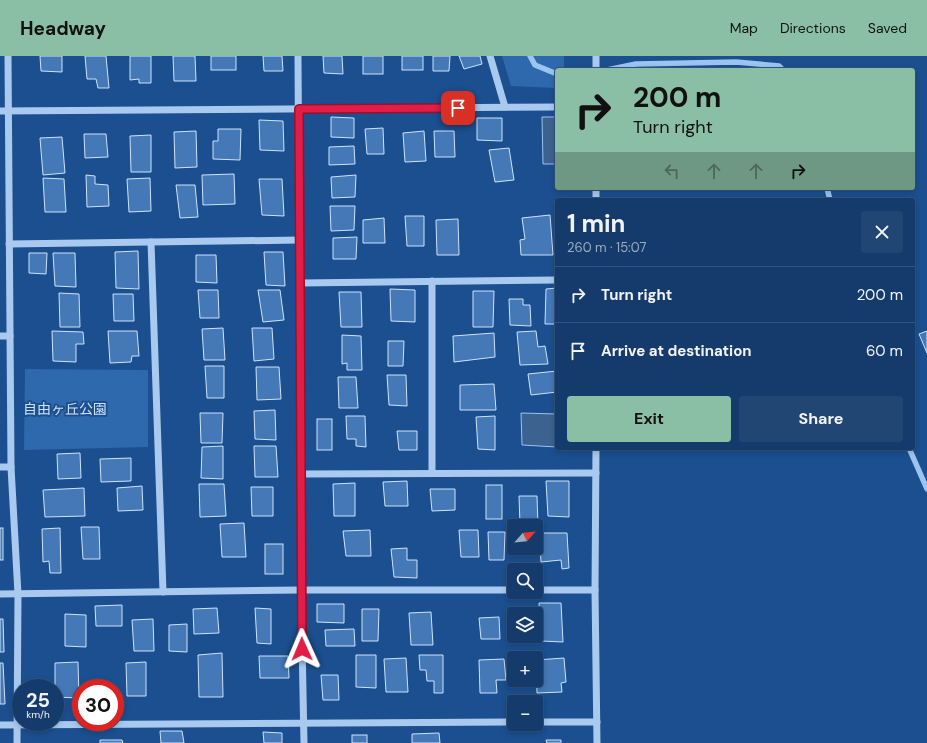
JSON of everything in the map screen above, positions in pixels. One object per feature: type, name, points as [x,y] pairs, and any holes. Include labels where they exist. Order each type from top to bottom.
[{"type":"street","points":[[8,56],[4,111],[9,244],[11,467],[18,594],[17,679]]},
{"type":"street","points":[[298,56],[301,590],[304,743]]},
{"type":"street","points":[[490,56],[505,107]]},
{"type":"street","points":[[596,56],[596,68]]},
{"type":"street","points":[[4,111],[555,107]]},
{"type":"street","points":[[9,244],[300,240]]},
{"type":"street","points":[[151,242],[162,592]]},
{"type":"street","points":[[300,283],[555,280]]},
{"type":"street","points":[[432,281],[432,472]]},
{"type":"street","points":[[0,336],[10,336]]},
{"type":"street","points":[[596,450],[595,590],[598,743]]},
{"type":"street","points":[[0,467],[11,467]]},
{"type":"street","points":[[301,474],[432,472],[596,473]]},
{"type":"street","points":[[0,594],[301,590],[507,590]]},
{"type":"street","points":[[543,590],[595,590]]},
{"type":"street","points":[[64,725],[507,722]]},
{"type":"street","points":[[543,722],[597,722]]},
{"type":"street","points":[[0,725],[12,725]]},
{"type":"street","points":[[16,743],[17,731]]},
{"type":"green space","points":[[502,56],[564,56],[564,68],[555,68],[555,88],[511,86]]},
{"type":"green space","name":"自由ヶ丘公園","points":[[25,369],[148,370],[148,447],[24,450]]},
{"type":"shaded area","points":[[542,117],[555,117],[555,164],[543,164]]},
{"type":"shaded area","points":[[521,413],[555,414],[555,447],[522,445]]},
{"type":"building","points":[[40,56],[62,56],[62,72],[41,71]]},
{"type":"building","points":[[85,56],[106,56],[109,88],[98,88],[96,79],[87,79]]},
{"type":"building","points":[[130,56],[151,56],[151,83],[139,83],[139,79],[130,80]]},
{"type":"building","points":[[173,56],[195,56],[196,81],[174,81]]},
{"type":"building","points":[[211,56],[236,56],[236,70],[211,70]]},
{"type":"building","points":[[263,56],[282,56],[283,71],[264,71]]},
{"type":"building","points":[[323,56],[342,56],[343,74],[324,73]]},
{"type":"building","points":[[363,56],[383,56],[383,74],[363,74]]},
{"type":"building","points":[[402,56],[423,56],[423,70],[402,70]]},
{"type":"building","points":[[433,56],[450,56],[449,71],[433,71]]},
{"type":"building","points":[[459,56],[480,56],[482,64],[464,69]]},
{"type":"building","points":[[331,117],[354,118],[354,138],[331,137]]},
{"type":"building","points":[[477,118],[502,118],[502,141],[477,140]]},
{"type":"building","points":[[259,120],[283,121],[284,151],[260,150]]},
{"type":"building","points":[[383,128],[384,154],[367,154],[365,129]]},
{"type":"building","points":[[218,129],[241,129],[240,160],[213,159],[213,141],[218,141]]},
{"type":"building","points":[[196,131],[197,167],[175,168],[174,132]]},
{"type":"building","points":[[424,131],[426,161],[405,162],[403,133]]},
{"type":"building","points":[[434,131],[454,131],[455,157],[435,157]]},
{"type":"building","points":[[84,134],[106,134],[108,157],[85,158]]},
{"type":"building","points":[[151,135],[151,172],[131,172],[130,136]]},
{"type":"building","points":[[62,137],[65,173],[43,175],[40,138]]},
{"type":"building","points":[[354,146],[355,164],[329,165],[329,147]]},
{"type":"building","points":[[509,148],[514,180],[495,182],[489,150]]},
{"type":"building","points":[[234,174],[235,204],[203,205],[202,175]]},
{"type":"building","points":[[86,175],[95,176],[95,184],[108,185],[109,206],[87,207]]},
{"type":"building","points":[[356,175],[355,197],[332,198],[331,177]]},
{"type":"building","points":[[43,178],[64,179],[66,212],[45,212]]},
{"type":"building","points":[[150,178],[151,211],[129,212],[127,179]]},
{"type":"building","points":[[259,179],[282,179],[284,216],[262,215]]},
{"type":"building","points":[[176,185],[195,185],[198,217],[180,218]]},
{"type":"building","points":[[330,206],[355,206],[354,230],[331,231]]},
{"type":"building","points":[[550,215],[553,255],[521,255],[520,240],[525,239],[522,218]]},
{"type":"building","points":[[405,216],[424,216],[424,246],[407,246]]},
{"type":"building","points":[[384,218],[385,243],[363,243],[363,220]]},
{"type":"building","points":[[458,219],[459,255],[437,255],[436,220]]},
{"type":"building","points":[[357,237],[356,259],[333,259],[333,238]]},
{"type":"building","points":[[138,251],[139,289],[116,288],[115,252]]},
{"type":"building","points":[[264,252],[283,252],[285,286],[266,285]]},
{"type":"building","points":[[29,253],[47,253],[46,274],[29,273]]},
{"type":"building","points":[[53,253],[75,253],[76,287],[55,286]]},
{"type":"building","points":[[196,255],[216,255],[217,283],[196,282]]},
{"type":"building","points":[[555,288],[555,324],[545,324],[546,289]]},
{"type":"building","points":[[390,289],[415,290],[415,322],[391,321]]},
{"type":"building","points":[[198,290],[218,290],[219,318],[200,318]]},
{"type":"building","points":[[258,290],[280,290],[284,320],[263,322]]},
{"type":"building","points":[[473,291],[494,291],[493,327],[473,327]]},
{"type":"building","points":[[339,292],[361,292],[362,327],[341,327]]},
{"type":"building","points":[[59,293],[79,294],[80,327],[60,327]]},
{"type":"building","points":[[113,294],[133,294],[134,321],[114,321]]},
{"type":"building","points":[[509,299],[523,299],[523,305],[530,305],[531,326],[510,325]]},
{"type":"building","points":[[223,328],[225,360],[204,360],[202,329]]},
{"type":"building","points":[[252,328],[272,328],[274,359],[254,361]]},
{"type":"building","points":[[52,331],[83,332],[84,344],[76,344],[76,362],[53,361]]},
{"type":"building","points":[[108,331],[137,331],[139,356],[132,356],[131,362],[110,363]]},
{"type":"building","points":[[536,331],[538,347],[545,346],[548,364],[520,365],[517,332]]},
{"type":"building","points":[[927,331],[927,353],[919,334]]},
{"type":"building","points":[[494,333],[495,357],[454,362],[453,336]]},
{"type":"building","points":[[342,335],[361,336],[362,370],[347,370],[347,363],[342,364]]},
{"type":"building","points":[[388,341],[404,341],[403,366],[388,366]]},
{"type":"building","points":[[205,366],[224,366],[224,398],[207,398]]},
{"type":"building","points":[[256,367],[279,367],[281,399],[257,400]]},
{"type":"building","points":[[555,371],[555,392],[531,395],[528,374]]},
{"type":"building","points":[[387,375],[406,375],[407,406],[389,405]]},
{"type":"building","points":[[338,377],[356,377],[358,408],[339,408]]},
{"type":"building","points":[[494,384],[496,410],[460,410],[460,385]]},
{"type":"building","points":[[275,410],[276,440],[255,439],[254,411]]},
{"type":"building","points":[[200,413],[223,413],[222,443],[201,443]]},
{"type":"building","points":[[346,416],[365,416],[366,447],[356,446],[356,439],[347,439]]},
{"type":"building","points":[[495,416],[495,450],[478,449],[476,417]]},
{"type":"building","points":[[317,419],[332,419],[332,450],[317,450]]},
{"type":"building","points":[[397,431],[417,431],[417,450],[399,450]]},
{"type":"building","points":[[223,446],[223,479],[201,478],[202,447]]},
{"type":"building","points":[[254,446],[276,446],[278,477],[255,477]]},
{"type":"building","points":[[80,453],[81,478],[58,479],[57,454]]},
{"type":"building","points":[[131,458],[131,481],[101,482],[100,459]]},
{"type":"building","points":[[407,481],[408,506],[385,506],[383,482]]},
{"type":"building","points":[[546,481],[569,481],[569,517],[548,516]]},
{"type":"building","points":[[355,483],[355,516],[334,516],[333,484]]},
{"type":"building","points":[[199,484],[224,484],[226,516],[200,517]]},
{"type":"building","points":[[486,485],[502,485],[502,519],[486,519]]},
{"type":"building","points":[[142,486],[143,510],[118,511],[117,488]]},
{"type":"building","points":[[251,487],[273,487],[273,516],[252,516]]},
{"type":"building","points":[[84,488],[85,516],[45,517],[43,490]]},
{"type":"building","points":[[430,489],[455,489],[455,510],[432,511]]},
{"type":"building","points":[[519,496],[537,496],[538,519],[520,519]]},
{"type":"building","points":[[244,523],[246,557],[222,557],[220,524]]},
{"type":"building","points":[[81,527],[99,527],[100,559],[83,559]]},
{"type":"building","points":[[0,528],[3,528],[3,560],[0,560]]},
{"type":"building","points":[[60,528],[61,573],[50,573],[49,561],[43,562],[42,529]]},
{"type":"building","points":[[370,530],[371,556],[346,556],[343,531]]},
{"type":"building","points":[[459,530],[478,530],[479,557],[461,557]]},
{"type":"building","points":[[488,532],[505,532],[504,560],[489,560]]},
{"type":"building","points":[[543,533],[567,533],[569,568],[562,569],[561,560],[541,562],[541,555],[543,555]]},
{"type":"building","points":[[265,544],[283,544],[283,574],[265,574]]},
{"type":"building","points":[[407,548],[407,560],[417,560],[417,578],[394,577],[391,549]]},
{"type":"building","points":[[539,603],[561,603],[563,642],[543,641],[543,607],[539,607]]},
{"type":"building","points":[[317,604],[344,604],[344,623],[317,622]]},
{"type":"building","points":[[122,605],[122,626],[96,626],[95,606]]},
{"type":"building","points":[[217,608],[219,633],[194,634],[193,609]]},
{"type":"building","points":[[255,608],[271,609],[271,644],[257,643]]},
{"type":"building","points":[[362,609],[379,609],[378,641],[362,641]]},
{"type":"building","points":[[431,612],[433,645],[411,645],[409,613]]},
{"type":"building","points":[[65,614],[86,615],[86,647],[65,646]]},
{"type":"building","points":[[499,617],[500,639],[481,639],[479,618]]},
{"type":"building","points":[[0,619],[3,619],[4,652],[0,652]]},
{"type":"building","points":[[153,619],[154,651],[134,651],[132,620]]},
{"type":"building","points":[[187,624],[187,652],[169,651],[169,625]]},
{"type":"building","points":[[354,629],[355,646],[326,646],[325,630]]},
{"type":"building","points":[[222,653],[223,697],[199,697],[198,655]]},
{"type":"building","points":[[356,655],[376,655],[376,688],[356,687]]},
{"type":"building","points":[[419,655],[443,655],[443,693],[434,693],[434,681],[427,681],[426,670],[420,670]]},
{"type":"building","points":[[259,656],[288,656],[289,678],[260,678]]},
{"type":"building","points":[[406,658],[408,692],[386,692],[384,659]]},
{"type":"building","points":[[564,658],[566,682],[561,683],[562,692],[537,693],[537,687],[543,687],[543,660]]},
{"type":"building","points":[[504,659],[506,680],[496,680],[497,693],[480,693],[479,660]]},
{"type":"building","points":[[78,662],[78,679],[72,679],[72,698],[64,697],[64,679],[55,679],[55,663]]},
{"type":"building","points":[[146,662],[146,696],[127,696],[126,663]]},
{"type":"building","points":[[0,663],[3,663],[5,704],[0,704]]},
{"type":"building","points":[[321,675],[338,675],[339,700],[323,700]]},
{"type":"building","points":[[160,731],[182,731],[184,743],[161,743]]},
{"type":"building","points":[[263,732],[282,733],[282,743],[264,743]]},
{"type":"building","points":[[439,733],[440,743],[412,743],[412,734]]},
{"type":"building","points":[[352,735],[367,735],[367,743],[352,743]]},
{"type":"building","points":[[100,740],[122,740],[123,743],[100,743]]},
{"type":"building","points":[[546,740],[561,740],[561,743],[547,743]]},
{"type":"waterway","points":[[530,56],[535,65],[555,73]]},
{"type":"waterway","points":[[617,68],[636,64],[736,62],[779,66],[781,68]]},
{"type":"waterway","points":[[828,190],[830,198]]},
{"type":"waterway","points":[[910,450],[927,489]]},
{"type":"route","points":[[302,649],[299,109],[458,108]]}]
